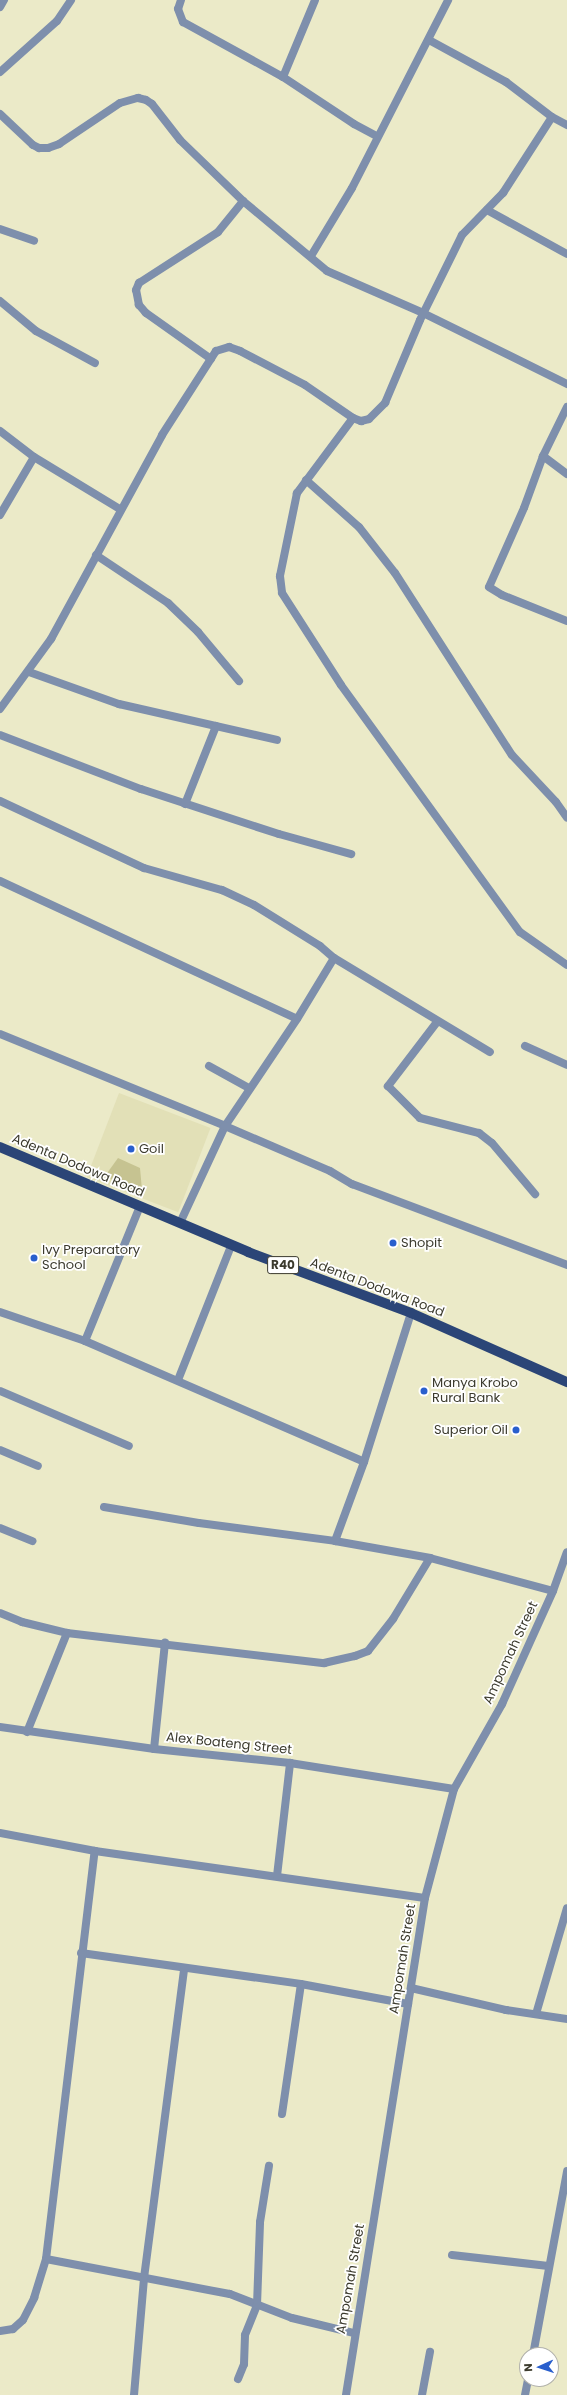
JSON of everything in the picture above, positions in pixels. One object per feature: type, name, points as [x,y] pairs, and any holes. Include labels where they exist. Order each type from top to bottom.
[{"type":"main road","name":"Adenta Dodowa Road","points":[[0,1147],[231,1246],[411,1313],[567,1382]]},
{"type":"street","points":[[0,7],[4,0]]},
{"type":"street","points":[[0,72],[57,21],[72,0]]},
{"type":"street","points":[[181,0],[178,9],[182,22],[284,77],[348,120],[377,136]]},
{"type":"street","points":[[284,77],[315,0]]},
{"type":"street","points":[[310,256],[352,188],[377,136],[429,40],[448,0]]},
{"type":"street","points":[[429,40],[506,82],[552,117],[567,125]]},
{"type":"street","points":[[0,114],[33,145],[39,148],[48,148],[59,144],[120,103],[138,98],[146,100],[152,104],[180,140],[243,201],[327,271],[423,313],[567,384]]},
{"type":"street","points":[[0,709],[29,672],[51,639],[120,509],[162,435],[211,358],[222,347],[240,351],[305,386],[353,418],[361,421],[369,419],[385,403],[423,313],[462,235],[503,193],[552,117]]},
{"type":"street","points":[[211,358],[146,312],[139,305],[136,290],[139,283],[218,232],[243,201]]},
{"type":"street","points":[[487,210],[567,254]]},
{"type":"street","points":[[0,229],[34,242]]},
{"type":"street","points":[[0,301],[36,331],[95,363]]},
{"type":"street","points":[[567,407],[543,456],[524,508],[489,587],[502,595],[567,621]]},
{"type":"street","points":[[353,418],[306,480],[295,499],[280,576],[282,593],[340,685],[520,932],[567,965]]},
{"type":"street","points":[[0,431],[34,458],[120,509]]},
{"type":"street","points":[[543,456],[567,474]]},
{"type":"street","points":[[0,515],[34,458]]},
{"type":"street","points":[[306,480],[359,527],[395,573],[512,755],[556,802],[567,818]]},
{"type":"street","points":[[96,556],[168,603],[198,632],[239,681]]},
{"type":"street","points":[[29,672],[119,704],[277,740]]},
{"type":"street","points":[[185,804],[216,726]]},
{"type":"street","points":[[0,735],[141,790],[279,834],[351,854]]},
{"type":"street","points":[[0,801],[144,868],[235,896],[287,924],[334,958],[437,1022],[490,1052]]},
{"type":"street","points":[[0,881],[297,1019]]},
{"type":"street","points":[[180,1223],[225,1126],[249,1088],[297,1019],[334,958]]},
{"type":"street","points":[[437,1022],[388,1086],[420,1118],[479,1133],[492,1143],[535,1194]]},
{"type":"street","points":[[0,1034],[225,1126],[330,1171],[352,1184],[567,1264]]},
{"type":"street","points":[[525,1046],[567,1065]]},
{"type":"street","points":[[209,1066],[249,1088]]},
{"type":"street","points":[[85,1341],[140,1206]]},
{"type":"street","points":[[178,1380],[231,1246]]},
{"type":"street","points":[[0,1312],[85,1341],[178,1380],[264,1421],[364,1462]]},
{"type":"street","points":[[335,1541],[364,1462],[411,1313]]},
{"type":"street","points":[[0,1391],[130,1446]]},
{"type":"street","points":[[0,1450],[38,1466]]},
{"type":"street","points":[[104,1507],[199,1524],[335,1541],[430,1558],[553,1591]]},
{"type":"street","points":[[0,1528],[32,1541]]},
{"type":"street","name":"Ampomah Street","points":[[346,2395],[354,2333],[425,1898],[454,1789],[502,1704],[553,1591],[567,1552]]},
{"type":"street","points":[[0,1613],[22,1622],[67,1633],[165,1643],[315,1663],[362,1654],[393,1619],[430,1558]]},
{"type":"street","points":[[27,1732],[67,1633]]},
{"type":"street","points":[[154,1749],[165,1643]]},
{"type":"street","name":"Alex Boateng Street","points":[[0,1727],[154,1749],[290,1762],[454,1789]]},
{"type":"street","points":[[277,1876],[290,1762]]},
{"type":"street","points":[[0,1833],[95,1851],[425,1898]]},
{"type":"street","points":[[0,2330],[13,2328],[23,2320],[34,2298],[46,2259],[81,1953],[95,1851]]},
{"type":"street","points":[[536,2014],[567,1908]]},
{"type":"street","points":[[81,1953],[184,1969],[301,1984],[408,2004]]},
{"type":"street","points":[[134,2395],[144,2278],[184,1969]]},
{"type":"street","points":[[282,2114],[301,1984]]},
{"type":"street","points":[[411,1988],[567,2020]]},
{"type":"street","points":[[238,2379],[244,2364],[245,2335],[257,2305],[261,2210],[269,2166]]},
{"type":"street","points":[[534,2347],[548,2266],[567,2171]]},
{"type":"street","points":[[452,2255],[548,2266]]},
{"type":"street","points":[[46,2259],[230,2294],[324,2328],[354,2333]]},
{"type":"street","points":[[422,2395],[430,2352]]},
{"type":"shaded area","points":[[119,1093],[210,1128],[178,1212],[87,1177]]},
{"type":"shaded area","points":[[118,1158],[140,1168],[142,1190],[140,1194],[105,1176]]},
{"type":"place","name":"Goil","points":[[131,1149]]},
{"type":"place","name":"Shopit","points":[[393,1243]]},
{"type":"place","name":"Ivy Preparatory School","points":[[34,1258]]},
{"type":"place","name":"Manya Krobo Rural Bank","points":[[424,1391]]},
{"type":"place","name":"Superior Oil","points":[[516,1430]]}]
